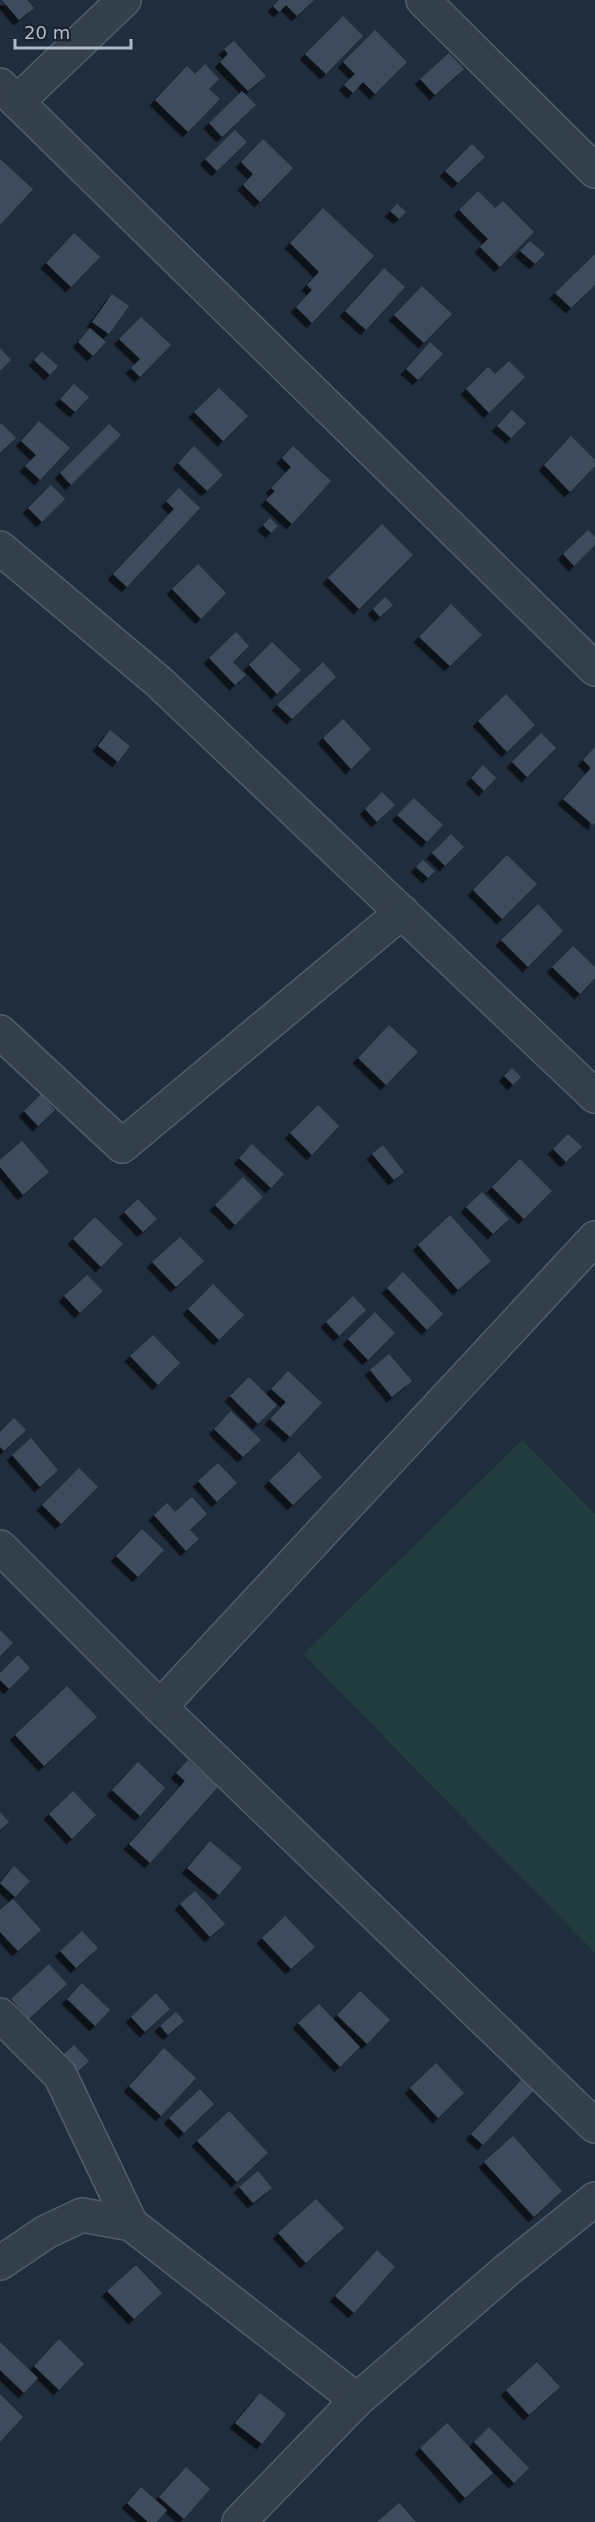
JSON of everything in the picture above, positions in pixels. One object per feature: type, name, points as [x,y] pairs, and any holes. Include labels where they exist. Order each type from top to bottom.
[{"type":"street","points":[[124,0],[9,94],[595,669]]},
{"type":"street","points":[[423,0],[595,171]]},
{"type":"street","points":[[0,548],[159,682],[595,1096]]},
{"type":"street","points":[[0,1032],[122,1146],[402,912]]},
{"type":"street","points":[[160,1707],[595,1238]]},
{"type":"street","points":[[0,1547],[160,1707],[595,2126]]},
{"type":"street","points":[[0,2015],[60,2075],[131,2224],[357,2400]]},
{"type":"street","points":[[240,2522],[357,2400],[507,2270],[595,2199]]},
{"type":"street","points":[[0,2263],[46,2232],[82,2215],[131,2224]]},
{"type":"green space","points":[[522,1440],[595,1514],[595,1953],[303,1654]]},
{"type":"building","points":[[2,0],[27,0],[34,8],[19,20]]},
{"type":"building","points":[[279,0],[314,0],[297,16],[286,5],[279,12],[273,6]]},
{"type":"building","points":[[343,16],[363,36],[326,74],[305,54]]},
{"type":"building","points":[[375,30],[407,62],[375,94],[363,82],[353,93],[344,85],[355,74],[343,62]]},
{"type":"building","points":[[234,41],[266,76],[248,91],[220,62],[228,54],[224,49]]},
{"type":"building","points":[[449,53],[464,69],[435,95],[420,79]]},
{"type":"building","points":[[205,64],[219,79],[209,89],[220,99],[188,132],[155,100],[187,66],[195,74]]},
{"type":"building","points":[[242,91],[256,105],[222,137],[209,123]]},
{"type":"building","points":[[235,130],[247,142],[217,171],[205,159]]},
{"type":"building","points":[[263,139],[293,168],[260,202],[243,185],[253,174],[241,162]]},
{"type":"building","points":[[472,144],[485,157],[458,183],[445,171]]},
{"type":"building","points":[[0,159],[33,189],[0,225]]},
{"type":"building","points":[[478,191],[495,208],[503,201],[534,232],[500,267],[480,247],[488,239],[459,210]]},
{"type":"building","points":[[397,204],[406,212],[399,219],[390,211]]},
{"type":"building","points":[[323,208],[374,256],[312,323],[296,307],[312,290],[307,285],[319,272],[290,243]]},
{"type":"building","points":[[74,233],[100,257],[71,287],[46,263]]},
{"type":"building","points":[[530,241],[545,254],[535,264],[520,251]]},
{"type":"building","points":[[595,254],[595,285],[571,308],[555,293]]},
{"type":"building","points":[[384,268],[405,287],[366,330],[345,311]]},
{"type":"building","points":[[422,286],[452,314],[424,343],[394,315]]},
{"type":"building","points":[[112,294],[129,306],[109,334],[92,322]]},
{"type":"building","points":[[141,317],[171,345],[140,377],[131,368],[140,359],[119,339]]},
{"type":"building","points":[[90,328],[106,342],[93,356],[78,342]]},
{"type":"building","points":[[430,342],[443,354],[418,380],[406,369]]},
{"type":"building","points":[[0,348],[11,360],[0,371]]},
{"type":"building","points":[[42,352],[58,366],[50,375],[34,360]]},
{"type":"building","points":[[509,361],[525,377],[489,413],[466,389],[488,367],[495,374]]},
{"type":"building","points":[[74,384],[89,397],[75,412],[60,399]]},
{"type":"building","points":[[219,388],[248,416],[223,441],[194,412]]},
{"type":"building","points":[[512,410],[526,423],[511,438],[497,426]]},
{"type":"building","points":[[39,421],[70,448],[40,480],[25,466],[36,455],[21,441]]},
{"type":"building","points":[[1,423],[16,438],[0,453],[0,425]]},
{"type":"building","points":[[109,424],[121,435],[71,485],[60,473]]},
{"type":"building","points":[[571,436],[595,460],[595,466],[570,492],[544,465]]},
{"type":"building","points":[[194,446],[223,475],[207,491],[178,463]]},
{"type":"building","points":[[293,446],[331,481],[292,524],[266,500],[275,491],[271,488],[291,467],[282,458]]},
{"type":"building","points":[[51,485],[65,499],[42,522],[28,508]]},
{"type":"building","points":[[179,488],[200,508],[127,587],[113,574],[174,509],[166,501]]},
{"type":"building","points":[[270,518],[278,526],[271,533],[263,525]]},
{"type":"building","points":[[382,524],[413,555],[359,609],[328,578]]},
{"type":"building","points":[[588,530],[595,537],[595,545],[574,566],[563,554]]},
{"type":"building","points":[[198,564],[226,593],[201,619],[172,589]]},
{"type":"building","points":[[385,597],[393,605],[380,617],[373,609]]},
{"type":"building","points":[[451,604],[482,635],[450,666],[419,637]]},
{"type":"building","points":[[236,632],[249,646],[233,662],[246,675],[235,685],[209,658]]},
{"type":"building","points":[[272,642],[301,670],[277,694],[249,665]]},
{"type":"building","points":[[323,662],[336,677],[292,719],[277,705]]},
{"type":"building","points":[[506,694],[535,725],[507,752],[478,721]]},
{"type":"building","points":[[343,719],[371,749],[351,769],[323,738]]},
{"type":"building","points":[[110,730],[130,746],[118,762],[98,746]]},
{"type":"building","points":[[541,733],[556,748],[527,777],[512,762]]},
{"type":"building","points":[[595,747],[595,823],[593,825],[563,799],[591,768],[583,760]]},
{"type":"building","points":[[483,765],[496,778],[484,791],[471,778]]},
{"type":"building","points":[[382,792],[395,805],[377,822],[365,809]]},
{"type":"building","points":[[414,798],[443,825],[427,842],[397,815]]},
{"type":"building","points":[[451,834],[464,847],[445,866],[432,853]]},
{"type":"building","points":[[507,855],[537,884],[502,919],[473,890]]},
{"type":"building","points":[[423,860],[435,871],[428,878],[416,867]]},
{"type":"building","points":[[538,904],[563,931],[528,967],[501,940]]},
{"type":"building","points":[[573,946],[595,967],[595,978],[580,994],[552,967]]},
{"type":"building","points":[[389,1025],[418,1052],[386,1085],[358,1058]]},
{"type":"building","points":[[512,1068],[521,1077],[513,1085],[504,1076]]},
{"type":"building","points":[[41,1094],[55,1110],[38,1126],[24,1111]]},
{"type":"building","points":[[318,1105],[339,1126],[312,1155],[290,1133]]},
{"type":"building","points":[[568,1134],[582,1147],[566,1162],[553,1149]]},
{"type":"building","points":[[22,1141],[49,1172],[23,1195],[0,1167],[0,1160]]},
{"type":"building","points":[[252,1144],[284,1174],[271,1188],[239,1158]]},
{"type":"building","points":[[383,1145],[404,1172],[394,1180],[372,1154]]},
{"type":"building","points":[[520,1159],[552,1191],[524,1219],[492,1187]]},
{"type":"building","points":[[243,1177],[263,1197],[235,1225],[215,1205]]},
{"type":"building","points":[[482,1192],[509,1219],[493,1234],[466,1207]]},
{"type":"building","points":[[138,1199],[157,1219],[143,1232],[124,1212]]},
{"type":"building","points":[[450,1215],[491,1261],[458,1290],[418,1245]]},
{"type":"building","points":[[95,1217],[123,1244],[101,1267],[73,1239]]},
{"type":"building","points":[[180,1237],[204,1261],[176,1287],[152,1262]]},
{"type":"building","points":[[403,1272],[443,1314],[427,1330],[387,1288]]},
{"type":"building","points":[[87,1275],[103,1291],[80,1313],[64,1296]]},
{"type":"building","points":[[213,1284],[244,1315],[219,1340],[188,1309]]},
{"type":"building","points":[[353,1296],[366,1310],[339,1336],[326,1322]]},
{"type":"building","points":[[375,1312],[395,1333],[368,1360],[348,1339]]},
{"type":"building","points":[[153,1335],[180,1363],[158,1385],[130,1356]]},
{"type":"building","points":[[389,1354],[412,1381],[392,1397],[370,1370]]},
{"type":"building","points":[[288,1371],[322,1403],[290,1437],[270,1419],[286,1402],[271,1389]]},
{"type":"building","points":[[249,1377],[277,1405],[258,1424],[230,1396]]},
{"type":"building","points":[[231,1411],[261,1440],[243,1457],[214,1429]]},
{"type":"building","points":[[14,1418],[26,1430],[4,1451],[0,1447],[0,1432]]},
{"type":"building","points":[[31,1438],[58,1470],[40,1487],[12,1455]]},
{"type":"building","points":[[299,1452],[322,1477],[293,1505],[269,1481]]},
{"type":"building","points":[[218,1463],[237,1483],[217,1502],[198,1481]]},
{"type":"building","points":[[79,1468],[98,1487],[61,1524],[42,1505]]},
{"type":"building","points":[[192,1497],[207,1514],[190,1530],[199,1539],[186,1551],[154,1515],[167,1503],[175,1512]]},
{"type":"building","points":[[142,1529],[164,1550],[138,1577],[116,1556]]},
{"type":"building","points":[[0,1630],[13,1643],[0,1656]]},
{"type":"building","points":[[18,1655],[30,1668],[9,1689],[0,1680],[0,1673]]},
{"type":"building","points":[[67,1686],[97,1717],[44,1766],[15,1735]]},
{"type":"building","points":[[188,1760],[218,1787],[150,1863],[129,1844],[185,1781],[176,1773]]},
{"type":"building","points":[[138,1762],[165,1788],[140,1816],[112,1790]]},
{"type":"building","points":[[73,1791],[96,1815],[72,1839],[49,1814]]},
{"type":"building","points":[[0,1812],[9,1822],[0,1830]]},
{"type":"building","points":[[210,1841],[242,1868],[219,1895],[187,1868]]},
{"type":"building","points":[[14,1866],[30,1881],[15,1897],[0,1883]]},
{"type":"building","points":[[195,1891],[225,1924],[210,1937],[180,1904]]},
{"type":"building","points":[[13,1899],[41,1930],[18,1951],[0,1932],[0,1910]]},
{"type":"building","points":[[285,1916],[315,1947],[291,1969],[262,1938]]},
{"type":"building","points":[[82,1931],[98,1948],[76,1968],[60,1951]]},
{"type":"building","points":[[49,1964],[67,1984],[29,2019],[11,1999]]},
{"type":"building","points":[[82,1983],[110,2010],[95,2026],[67,1999]]},
{"type":"building","points":[[360,1991],[390,2020],[367,2044],[337,2015]]},
{"type":"building","points":[[156,1993],[170,2009],[145,2032],[131,2017]]},
{"type":"building","points":[[319,2004],[360,2047],[340,2067],[298,2023]]},
{"type":"building","points":[[176,2012],[184,2021],[168,2035],[160,2026]]},
{"type":"building","points":[[74,2045],[89,2061],[68,2081],[52,2065]]},
{"type":"building","points":[[164,2048],[196,2078],[161,2116],[129,2086]]},
{"type":"building","points":[[436,2063],[464,2093],[438,2118],[410,2088]]},
{"type":"building","points":[[523,2078],[535,2089],[483,2145],[471,2134]]},
{"type":"building","points":[[200,2089],[214,2104],[184,2133],[169,2118]]},
{"type":"building","points":[[229,2111],[268,2153],[237,2182],[197,2141]]},
{"type":"building","points":[[513,2136],[562,2191],[534,2217],[484,2162]]},
{"type":"building","points":[[258,2171],[272,2188],[253,2203],[239,2187]]},
{"type":"building","points":[[316,2199],[344,2228],[306,2263],[278,2233]]},
{"type":"building","points":[[377,2250],[395,2267],[354,2313],[335,2296]]},
{"type":"building","points":[[136,2265],[162,2293],[134,2319],[107,2291]]},
{"type":"building","points":[[59,2339],[84,2364],[59,2390],[34,2366]]},
{"type":"building","points":[[0,2342],[38,2378],[24,2393],[0,2370]]},
{"type":"building","points":[[537,2362],[560,2387],[529,2415],[506,2390]]},
{"type":"building","points":[[260,2393],[286,2414],[262,2444],[235,2423]]},
{"type":"building","points":[[0,2394],[23,2417],[0,2442]]},
{"type":"building","points":[[447,2423],[493,2473],[465,2498],[420,2448]]},
{"type":"building","points":[[489,2427],[529,2468],[514,2483],[474,2442]]},
{"type":"building","points":[[186,2467],[210,2489],[184,2519],[159,2497]]},
{"type":"building","points":[[141,2487],[167,2510],[157,2522],[148,2522],[127,2503]]},
{"type":"building","points":[[399,2503],[416,2522],[377,2522]]}]
